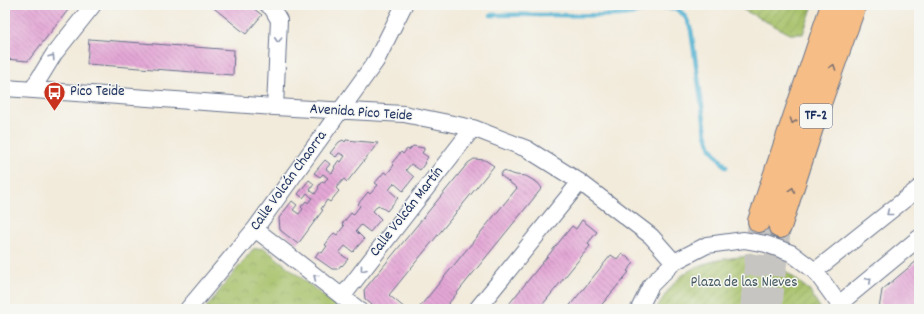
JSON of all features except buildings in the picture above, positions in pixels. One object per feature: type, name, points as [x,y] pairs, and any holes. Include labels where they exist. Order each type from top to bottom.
[{"type":"highway","name":"TF-2","points":[[759,221],[832,5]]},
{"type":"highway","name":"TF-2","points":[[780,227],[818,109],[854,5]]},
{"type":"street","points":[[32,90],[54,54],[93,5]]},
{"type":"street","points":[[268,5],[272,8],[279,20],[275,107]]},
{"type":"street","name":"Calle Volcán Chaorra","points":[[188,309],[255,229],[376,61],[404,5]]},
{"type":"street","name":"Avenida Pico Teide","points":[[5,88],[275,107],[404,114],[473,128],[527,149],[580,182],[651,236],[674,262]]},
{"type":"street","name":"Calle Volcán Martín","points":[[342,297],[473,128]]},
{"type":"street","points":[[477,309],[580,182]]},
{"type":"street","points":[[815,271],[919,188]]},
{"type":"street","points":[[255,229],[358,309]]},
{"type":"street","points":[[639,309],[651,285],[674,262],[707,245],[744,240],[766,244],[791,253],[815,271],[839,307],[919,238]]},
{"type":"green space","points":[[734,5],[813,5],[803,34],[790,34]]},
{"type":"green space","points":[[264,248],[340,309],[205,309],[253,249]]},
{"type":"green space","name":"Plaza de las Nieves","points":[[751,256],[782,268],[809,290],[821,309],[656,309],[675,282],[694,268],[722,259]]},
{"type":"waterway","points":[[491,15],[624,15],[661,8],[678,10],[686,18],[691,30],[706,134],[711,148],[726,167]]},
{"type":"tunnel","points":[[751,309],[759,221]]},
{"type":"tunnel","points":[[771,309],[780,227]]},
{"type":"place","name":"Pico Teide","points":[[55,112]]}]
